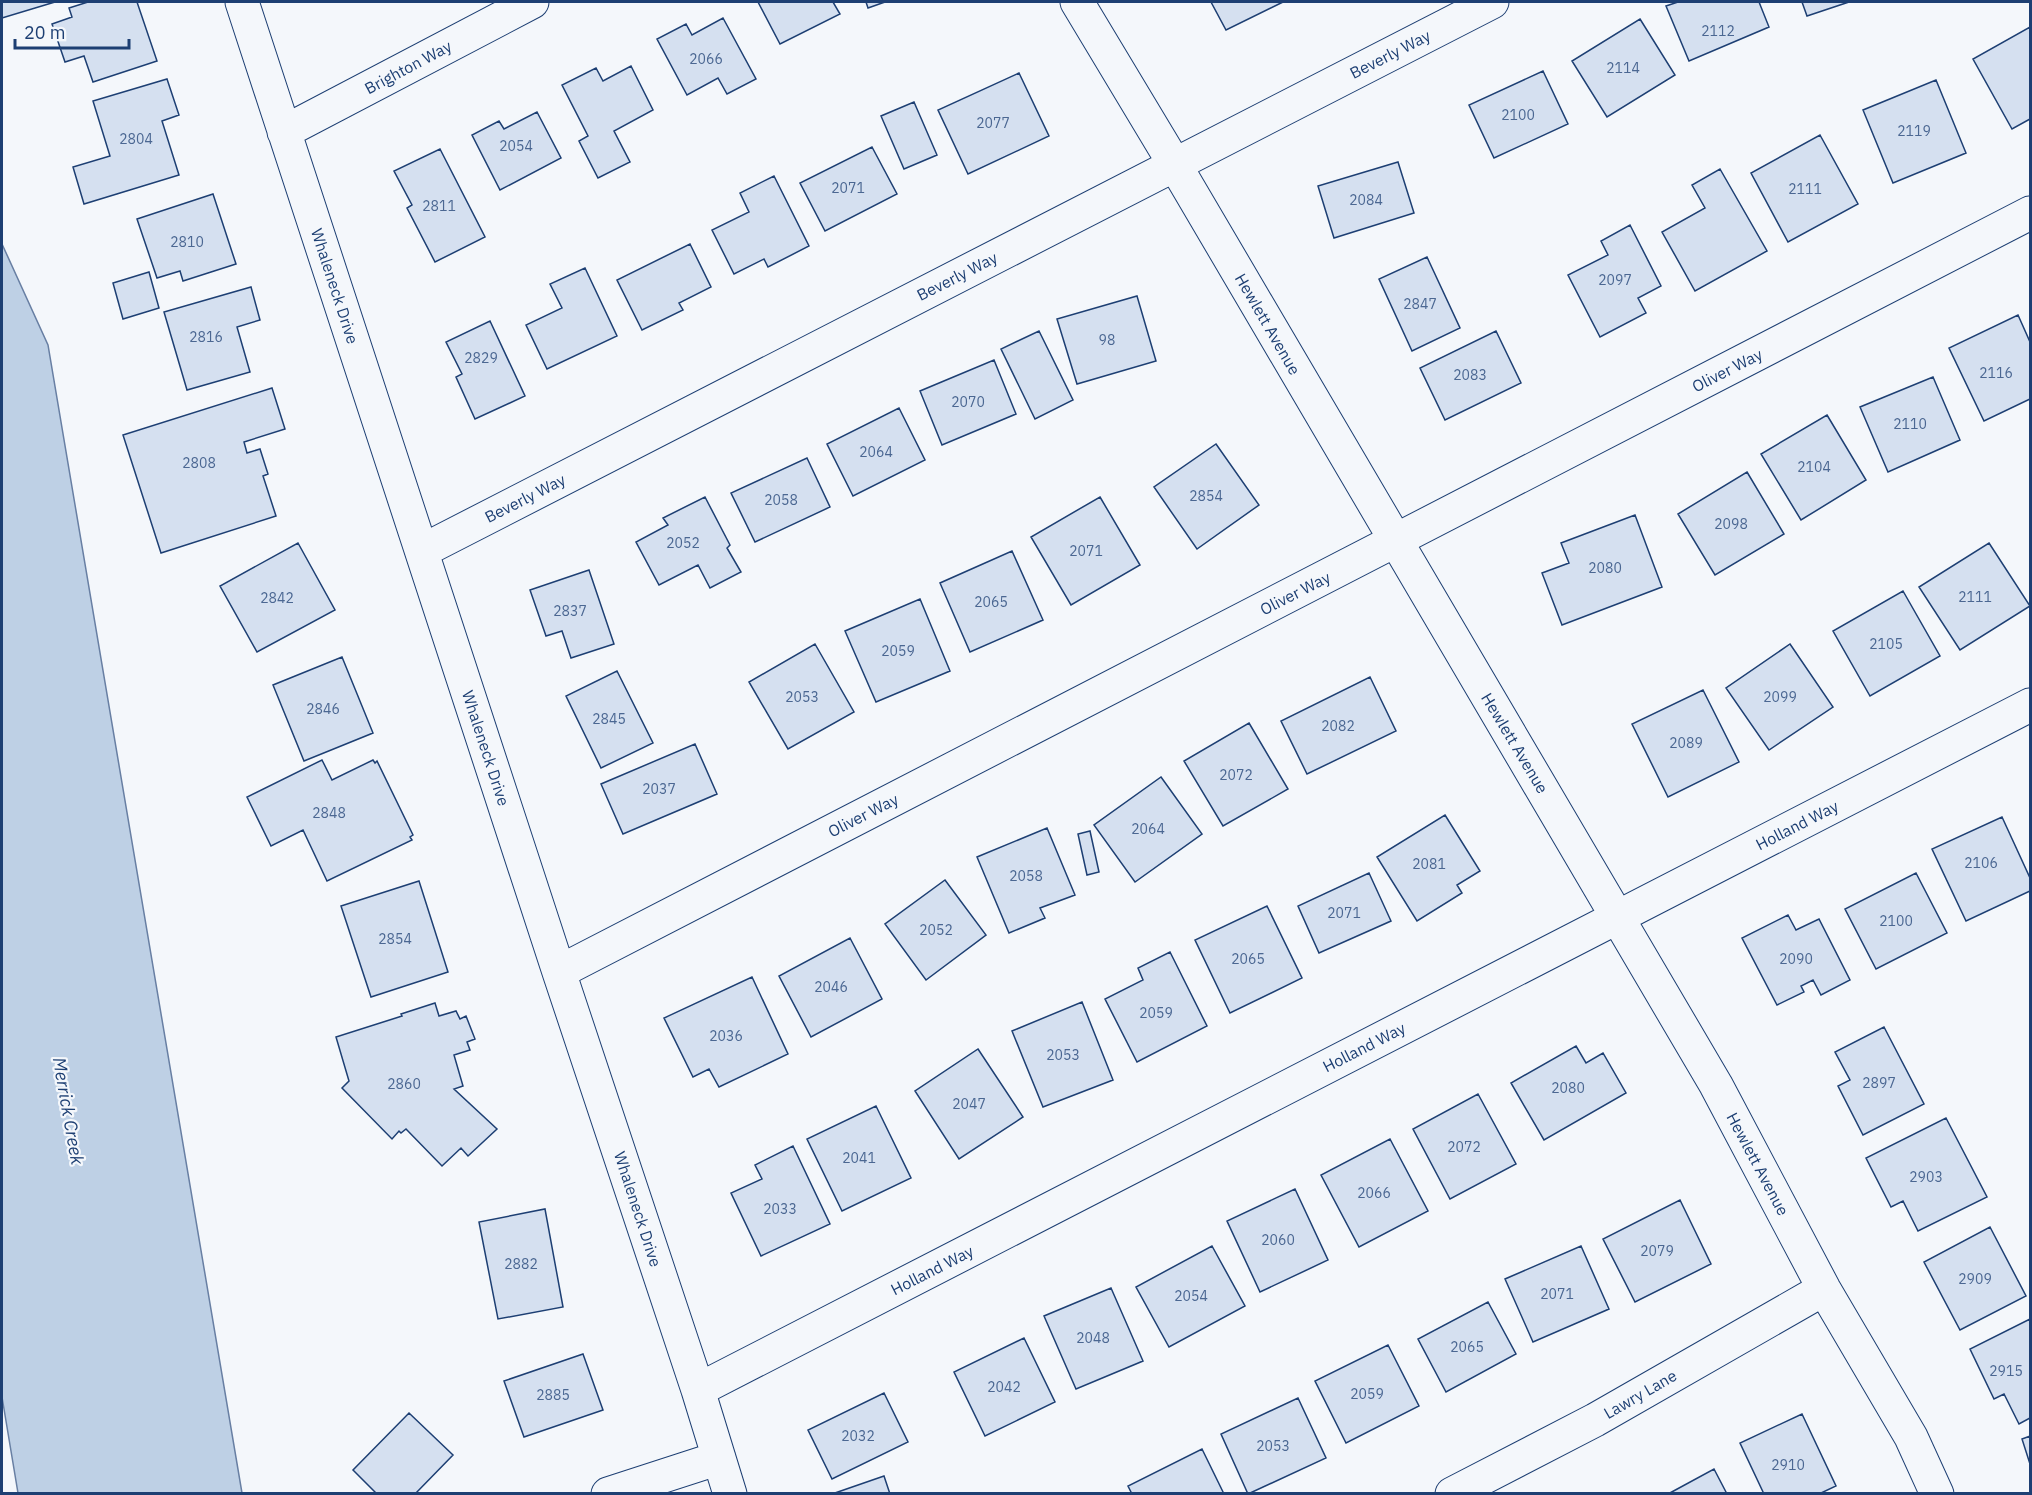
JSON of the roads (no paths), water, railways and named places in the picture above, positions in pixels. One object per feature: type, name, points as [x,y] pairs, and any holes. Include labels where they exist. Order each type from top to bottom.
[{"type":"street","name":"Whaleneck Drive","points":[[242,2],[698,1390],[730,1494]]},
{"type":"street","name":"Brighton Way","points":[[284,132],[532,2]]},
{"type":"street","name":"Hewlett Avenue","points":[[1077,2],[1716,1085],[1824,1289],[1911,1437],[1937,1494]]},
{"type":"street","name":"Beverly Way","points":[[422,551],[1492,2]]},
{"type":"street","name":"Oliver Way","points":[[559,972],[2031,213]]},
{"type":"street","name":"Holland Way","points":[[698,1390],[2031,705]]},
{"type":"street","name":"Lawry Lane","points":[[1452,1494],[1595,1420],[1824,1289]]},
{"type":"street","points":[[608,1494],[719,1458]]},
{"type":"water","name":"Merrick Creek","points":[[2,244],[48,345],[242,1493],[18,1493],[2,1397]]}]
